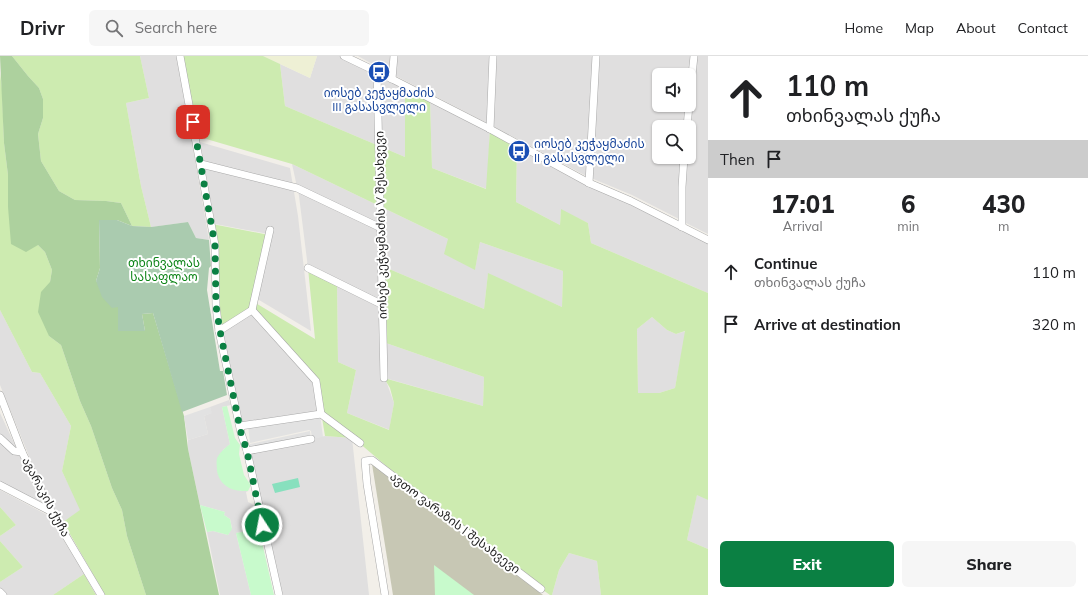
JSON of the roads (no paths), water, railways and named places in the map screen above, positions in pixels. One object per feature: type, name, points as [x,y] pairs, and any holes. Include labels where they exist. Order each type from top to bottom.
[{"type":"street","points":[[180,56],[215,245],[216,306],[220,331],[262,525],[279,595]]},
{"type":"street","points":[[344,56],[490,129],[589,183],[631,201],[708,240]]},
{"type":"street","points":[[392,79],[394,56]]},
{"type":"street","points":[[490,129],[493,56]]},
{"type":"street","points":[[589,183],[596,56]]},
{"type":"street","points":[[693,68],[694,56]]},
{"type":"street","name":"იოსებ კეჭაყმაძის V შესახვევი","points":[[377,72],[384,378]]},
{"type":"street","points":[[201,164],[297,188],[381,228]]},
{"type":"street","points":[[682,227],[684,164]]},
{"type":"street","points":[[220,331],[252,310],[270,230]]},
{"type":"street","points":[[308,268],[383,305]]},
{"type":"street","points":[[252,310],[316,381],[321,414],[360,444]]},
{"type":"street","name":"აგარაკის ქუჩა","points":[[0,395],[22,452],[51,511],[100,595]]},
{"type":"street","points":[[240,426],[321,414]]},
{"type":"street","points":[[0,438],[14,450],[22,452]]},
{"type":"street","points":[[247,451],[311,439]]},
{"type":"street","name":"ავთო ვარაზის I შესახვევი","points":[[385,595],[367,484],[365,461],[369,460],[372,460],[541,589]]},
{"type":"street","points":[[0,485],[51,511]]},
{"type":"street","points":[[0,592],[3,595]]},
{"type":"place","name":"იოსებ კეჭაყმაძის III გასასვლელი","points":[[379,72]]},
{"type":"place","name":"იოსებ კეჭაყმაძის II გასასვლელი","points":[[519,151]]},
{"type":"park label","name":"თხინვალას სასაფლაო","points":[[164,270]]}]
